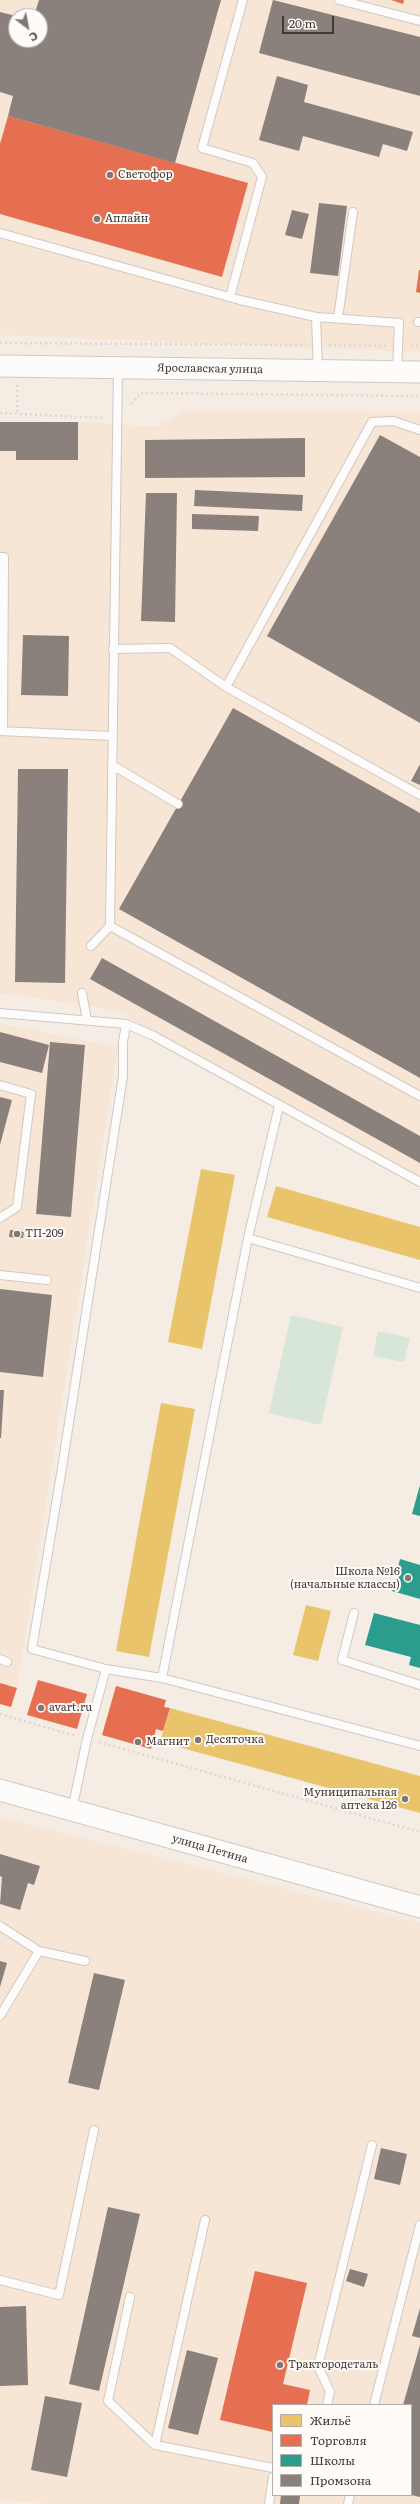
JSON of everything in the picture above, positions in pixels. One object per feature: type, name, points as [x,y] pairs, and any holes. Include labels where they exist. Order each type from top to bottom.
[{"type":"street","name":"Ярославская улица","points":[[0,366],[420,372]]},
{"type":"street","name":"улица Петина","points":[[0,1790],[420,1907]]},
{"type":"lane","points":[[230,297],[262,177],[253,163],[202,148],[243,0]]},
{"type":"lane","points":[[340,0],[420,21]]},
{"type":"lane","points":[[338,318],[353,212]]},
{"type":"lane","points":[[0,233],[230,297],[316,317],[399,322],[397,372]]},
{"type":"lane","points":[[316,317],[318,370]]},
{"type":"lane","points":[[91,946],[110,926],[118,368]]},
{"type":"lane","points":[[226,687],[372,422],[393,421],[420,430]]},
{"type":"lane","points":[[0,557],[4,557],[2,731],[112,736]]},
{"type":"lane","points":[[113,649],[170,648],[226,687],[420,795]]},
{"type":"lane","points":[[112,765],[178,804]]},
{"type":"lane","points":[[110,926],[420,1096]]},
{"type":"lane","points":[[82,993],[86,1020]]},
{"type":"lane","points":[[0,1013],[126,1024],[152,1035],[420,1182]]},
{"type":"lane","points":[[126,1024],[123,1042],[123,1076],[62,1474],[32,1649],[106,1669],[162,1678],[420,1746]]},
{"type":"lane","points":[[0,1085],[31,1094],[17,1207],[0,1218]]},
{"type":"lane","points":[[162,1678],[248,1238],[279,1106]]},
{"type":"lane","points":[[248,1238],[420,1288]]},
{"type":"lane","points":[[0,1275],[47,1280]]},
{"type":"lane","points":[[354,1613],[342,1660],[420,1685]]},
{"type":"lane","points":[[72,1810],[87,1739],[106,1669]]},
{"type":"lane","points":[[0,1926],[40,1951],[85,1961]]},
{"type":"lane","points":[[0,2016],[40,1951]]},
{"type":"lane","points":[[0,2280],[59,2295],[94,2130]]},
{"type":"lane","points":[[327,2404],[330,2392],[318,2366],[372,2145]]},
{"type":"lane","points":[[155,2445],[205,2220]]},
{"type":"lane","points":[[374,2404],[420,2225]]},
{"type":"lane","points":[[130,2297],[108,2401],[155,2445],[272,2468]]},
{"type":"lane","points":[[269,2504],[272,2484]]},
{"type":"path","points":[[0,343],[420,346]]},
{"type":"path","points":[[0,413],[117,417],[125,413],[141,393],[420,396]]},
{"type":"path","points":[[0,1714],[420,1832]]},
{"type":"shaded area","points":[[0,0],[420,0],[420,352],[0,335]]},
{"type":"shaded area","points":[[184,411],[420,412],[420,1177],[115,1010],[0,993],[0,422],[78,422],[158,427]]},
{"type":"shaded area","points":[[0,1024],[118,1047],[17,1688],[11,1707],[0,1704]]},
{"type":"shaded area","points":[[0,1818],[420,1923],[420,2504],[50,2504],[0,2500]]},
{"type":"green space","points":[[291,1315],[343,1327],[321,1425],[269,1413]]},
{"type":"green space","points":[[378,1331],[410,1338],[404,1362],[373,1356]]},
{"type":"building: Жильё","points":[[201,1169],[235,1175],[202,1349],[168,1342]]},
{"type":"building: Жильё","points":[[276,1186],[420,1227],[420,1260],[267,1217]]},
{"type":"building: Жильё","points":[[161,1403],[195,1409],[149,1657],[116,1651]]},
{"type":"building: Жильё","points":[[306,1605],[331,1611],[318,1661],[293,1655]]},
{"type":"building: Жильё","points":[[170,1708],[420,1776],[420,1813],[160,1742]]},
{"type":"building: Торговля","points":[[391,0],[404,0],[403,4]]},
{"type":"building: Торговля","points":[[8,116],[248,183],[222,277],[0,214],[0,144]]},
{"type":"building: Торговля","points":[[420,270],[420,293],[416,292]]},
{"type":"building: Торговля","points":[[38,1680],[87,1694],[77,1729],[27,1715]]},
{"type":"building: Торговля","points":[[0,1683],[17,1688],[11,1707],[0,1704]]},
{"type":"building: Торговля","points":[[116,1686],[166,1700],[164,1707],[170,1708],[163,1731],[156,1729],[151,1749],[102,1735]]},
{"type":"building: Торговля","points":[[255,2271],[307,2283],[283,2384],[310,2390],[307,2404],[272,2404],[272,2432],[220,2420]]},
{"type":"building: Школы","points":[[420,1485],[420,1516],[412,1514]]},
{"type":"building: Школы","name":"Школа №16 (начальные классы)","points":[[400,1559],[420,1565],[420,1599],[392,1591]]},
{"type":"building: Школы","points":[[374,1613],[420,1625],[420,1668],[409,1665],[411,1657],[365,1645]]},
{"type":"building: Промзона","points":[[39,0],[221,0],[175,163],[8,116],[13,96],[0,92],[0,12],[8,14],[8,48],[48,48],[48,8],[36,8]]},
{"type":"building: Промзона","points":[[273,0],[420,37],[420,96],[259,53]]},
{"type":"building: Промзона","points":[[277,76],[308,85],[304,102],[413,132],[407,151],[383,144],[379,157],[303,136],[299,151],[259,140]]},
{"type":"building: Промзона","points":[[319,203],[347,206],[338,276],[310,273]]},
{"type":"building: Промзона","points":[[292,210],[309,214],[302,239],[285,235]]},
{"type":"building: Промзона","points":[[0,422],[78,422],[78,460],[16,460],[16,451],[0,451]]},
{"type":"building: Промзона","points":[[380,435],[420,457],[420,723],[267,636]]},
{"type":"building: Промзона","points":[[305,438],[305,477],[145,478],[145,440]]},
{"type":"building: Промзона","points":[[195,490],[303,495],[302,511],[194,506]]},
{"type":"building: Промзона","points":[[146,493],[177,493],[175,622],[141,621]]},
{"type":"building: Промзона","points":[[192,514],[259,516],[258,531],[192,529]]},
{"type":"building: Промзона","points":[[23,635],[69,636],[68,696],[21,695]]},
{"type":"building: Промзона","points":[[233,708],[420,813],[420,1078],[119,909]]},
{"type":"building: Промзона","points":[[420,764],[420,785],[411,781]]},
{"type":"building: Промзона","points":[[18,769],[68,769],[65,983],[15,982]]},
{"type":"building: Промзона","points":[[102,958],[420,1136],[420,1163],[90,979]]},
{"type":"building: Промзона","points":[[0,1032],[49,1045],[42,1073],[0,1062]]},
{"type":"building: Промзона","points":[[50,1042],[85,1045],[71,1217],[36,1214]]},
{"type":"building: Промзона","points":[[0,1097],[12,1100],[0,1145]]},
{"type":"building: Промзона","name":"ТП-209","points":[[10,1230],[24,1232],[23,1238],[9,1237]]},
{"type":"building: Промзона","points":[[0,1289],[52,1295],[43,1377],[0,1372]]},
{"type":"building: Промзона","points":[[0,1390],[4,1390],[1,1438],[0,1438]]},
{"type":"building: Промзона","points":[[0,1854],[40,1866],[34,1885],[28,1883],[20,1910],[0,1904],[2,1877],[0,1876]]},
{"type":"building: Промзона","points":[[0,1961],[7,1963],[0,1987]]},
{"type":"building: Промзона","points":[[94,1973],[125,1980],[99,2090],[68,2083]]},
{"type":"building: Промзона","points":[[381,2148],[407,2154],[400,2185],[374,2179]]},
{"type":"building: Промзона","points":[[108,2207],[140,2214],[99,2391],[69,2384]]},
{"type":"building: Промзона","points":[[350,2269],[368,2274],[364,2287],[346,2281]]},
{"type":"building: Промзона","points":[[26,2306],[28,2385],[0,2386],[0,2307]]},
{"type":"building: Промзона","points":[[420,2308],[420,2338],[412,2336]]},
{"type":"building: Промзона","points":[[420,2345],[420,2497],[412,2495],[412,2404],[403,2404]]},
{"type":"building: Промзона","points":[[187,2350],[218,2358],[198,2435],[168,2428]]},
{"type":"building: Промзона","points":[[45,2396],[82,2403],[67,2477],[31,2470]]},
{"type":"building: Промзона","points":[[281,2496],[300,2496],[299,2504],[280,2504]]},
{"type":"place","name":"Светофор","points":[[110,175]]},
{"type":"place","name":"Аплайн","points":[[97,219]]},
{"type":"place","name":"ТП-209","points":[[17,1234]]},
{"type":"place","name":"Школа №16 (начальные классы)","points":[[408,1578]]},
{"type":"place","name":"avart.ru","points":[[41,1708]]},
{"type":"place","name":"Десяточка","points":[[198,1740]]},
{"type":"place","name":"Магнит","points":[[138,1742]]},
{"type":"place","name":"Муниципальная аптека 126","points":[[405,1799]]},
{"type":"place","name":"Трактородеталь","points":[[280,2365]]}]
